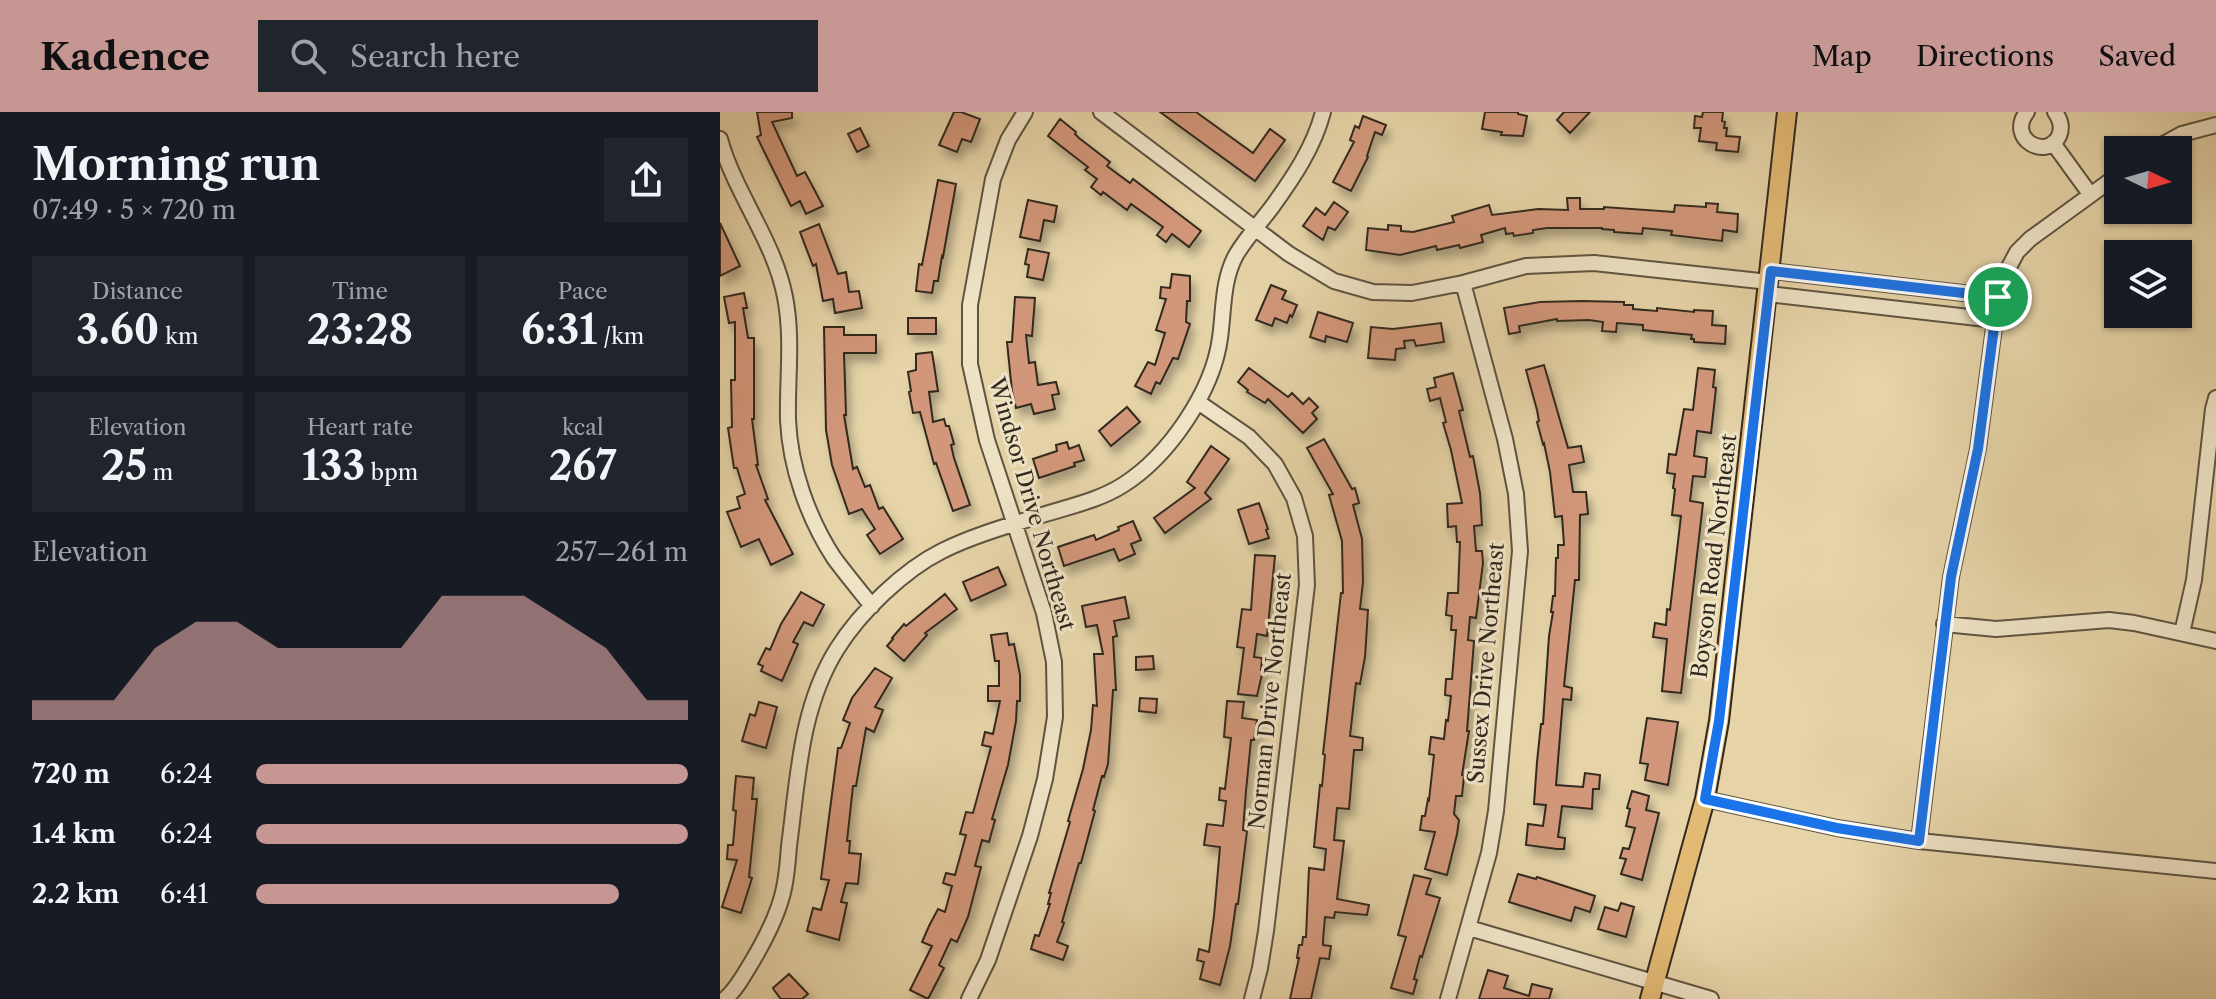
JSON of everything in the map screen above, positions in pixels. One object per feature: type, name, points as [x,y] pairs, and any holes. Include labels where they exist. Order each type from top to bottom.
[{"type":"main road","name":"Boyson Road Northeast","points":[[1653,990],[1705,799],[1719,721],[1787,112]]},
{"type":"street","name":"Windsor Drive Northeast","points":[[969,999],[988,960],[1030,836],[1045,779],[1055,717],[1054,662],[1044,613],[987,440],[970,364],[970,305],[993,179],[1008,140],[1025,112]]},
{"type":"street","points":[[1101,112],[1289,254],[1334,281],[1373,292],[1412,293],[1526,266],[1594,263],[1769,282],[1998,297]]},
{"type":"street","points":[[729,998],[773,923],[784,888],[804,731],[817,687],[837,648],[895,584],[944,550],[1106,495],[1125,484],[1160,455],[1198,402],[1214,364],[1228,273],[1236,254],[1296,172],[1311,146],[1323,112]]},
{"type":"street","points":[[2027,112],[2021,130],[2027,142],[2040,147],[2053,143],[2061,133],[2060,120],[2055,112]]},
{"type":"street","points":[[2178,136],[2216,125]]},
{"type":"street","points":[[720,139],[779,271],[789,327],[790,441],[799,481],[814,522],[834,557],[872,606]]},
{"type":"street","points":[[2053,143],[2090,194]]},
{"type":"street","points":[[1919,841],[1944,624],[1978,449],[1998,297],[2017,252],[2104,184]]},
{"type":"street","points":[[1769,282],[1995,320]]},
{"type":"street","name":"Sussex Drive Northeast","points":[[1448,999],[1489,853],[1496,811],[1520,551],[1516,494],[1505,439],[1463,283]]},
{"type":"street","points":[[2182,633],[2194,580],[2216,398]]},
{"type":"street","name":"Norman Drive Northeast","points":[[1198,402],[1249,437],[1275,464],[1294,498],[1305,536],[1307,585],[1266,931],[1252,999]]},
{"type":"street","points":[[1944,624],[1996,629],[2109,620],[2216,641]]},
{"type":"street","points":[[1705,799],[1837,828],[1919,841],[2216,871]]},
{"type":"street","points":[[1469,928],[1653,990],[1711,999]]},
{"type":"building","points":[[757,112],[792,112],[792,118],[772,122],[797,176],[805,172],[823,206],[806,214],[800,201],[791,206],[757,137],[761,135]]},
{"type":"building","points":[[954,112],[980,119],[971,142],[962,139],[957,152],[939,145]]},
{"type":"building","points":[[1160,112],[1196,112],[1253,153],[1270,129],[1285,140],[1255,181]]},
{"type":"building","points":[[1485,112],[1518,112],[1527,116],[1523,136],[1501,135],[1502,132],[1482,129]]},
{"type":"building","points":[[1564,112],[1590,112],[1570,133],[1557,120]]},
{"type":"building","points":[[1703,112],[1723,112],[1726,136],[1740,137],[1738,152],[1716,150],[1717,143],[1699,141],[1701,128],[1694,128],[1695,116],[1702,117]]},
{"type":"building","points":[[1363,116],[1386,125],[1382,135],[1375,132],[1368,157],[1351,191],[1333,182],[1354,142],[1350,140],[1355,126],[1359,128]]},
{"type":"building","points":[[1060,119],[1110,162],[1107,166],[1130,183],[1133,179],[1201,231],[1189,247],[1172,234],[1166,242],[1157,235],[1163,227],[1131,204],[1127,210],[1091,187],[1097,179],[1085,170],[1088,167],[1048,136]]},
{"type":"building","points":[[860,128],[869,146],[857,152],[848,134]]},
{"type":"building","points":[[938,180],[956,184],[943,257],[932,293],[916,291],[919,264],[922,265]]},
{"type":"building","points":[[1567,198],[1580,198],[1580,209],[1604,207],[1674,212],[1675,205],[1706,207],[1706,203],[1718,204],[1717,212],[1738,214],[1737,232],[1723,230],[1722,241],[1643,228],[1642,234],[1602,228],[1547,228],[1514,236],[1513,233],[1506,234],[1505,228],[1481,235],[1483,242],[1460,248],[1459,245],[1437,250],[1436,246],[1400,255],[1366,250],[1368,228],[1388,230],[1388,225],[1401,226],[1401,231],[1413,232],[1454,222],[1452,216],[1489,205],[1492,215],[1538,209],[1568,210]]},
{"type":"building","points":[[1028,200],[1057,206],[1054,222],[1044,220],[1040,241],[1020,237]]},
{"type":"building","points":[[1334,202],[1348,212],[1335,230],[1328,227],[1323,240],[1303,226],[1316,208],[1325,215]]},
{"type":"building","points":[[720,223],[740,266],[720,276]]},
{"type":"building","points":[[819,224],[838,274],[846,272],[849,292],[859,291],[862,308],[835,313],[833,299],[823,301],[816,264],[813,266],[800,232]]},
{"type":"building","points":[[1028,249],[1049,253],[1043,280],[1027,277],[1029,265],[1025,264]]},
{"type":"building","points":[[1172,274],[1190,276],[1186,322],[1190,324],[1178,359],[1173,358],[1160,384],[1156,382],[1151,394],[1135,386],[1148,362],[1155,365],[1165,333],[1156,330],[1166,299],[1160,298],[1161,287],[1170,288]]},
{"type":"building","points":[[1271,285],[1286,291],[1282,299],[1297,305],[1287,323],[1275,318],[1272,326],[1256,320]]},
{"type":"building","points":[[744,293],[748,338],[754,338],[752,419],[756,465],[768,499],[765,500],[793,554],[771,565],[759,539],[741,547],[727,512],[740,508],[737,497],[745,494],[737,468],[734,468],[728,428],[732,427],[735,322],[729,323],[724,297]]},
{"type":"building","points":[[1015,297],[1035,298],[1032,336],[1026,335],[1029,363],[1035,362],[1038,385],[1056,382],[1059,394],[1052,395],[1055,409],[1034,414],[1031,404],[1016,408],[1007,342],[1012,342]]},
{"type":"building","points":[[1540,302],[1624,302],[1624,305],[1633,305],[1633,309],[1657,311],[1657,308],[1713,311],[1712,325],[1726,326],[1725,344],[1694,342],[1692,335],[1643,330],[1643,325],[1617,323],[1616,332],[1602,331],[1603,322],[1589,320],[1557,319],[1519,326],[1520,332],[1509,334],[1504,308]]},
{"type":"building","points":[[1318,312],[1353,323],[1347,342],[1326,336],[1325,342],[1310,337]]},
{"type":"building","points":[[908,318],[936,318],[936,334],[908,334]]},
{"type":"building","points":[[1441,323],[1444,342],[1416,346],[1414,340],[1404,341],[1405,348],[1396,349],[1395,360],[1368,358],[1371,327],[1393,329]]},
{"type":"building","points":[[824,327],[844,327],[844,335],[876,335],[876,353],[844,353],[844,415],[853,469],[857,467],[865,487],[870,485],[879,509],[883,507],[903,539],[880,554],[867,535],[875,529],[862,509],[849,514],[832,465],[826,430]]},
{"type":"building","points":[[932,352],[938,391],[929,392],[933,422],[944,419],[946,426],[949,426],[954,458],[970,505],[953,511],[934,464],[920,412],[913,413],[909,392],[908,372],[916,370],[916,354]]},
{"type":"building","points":[[1544,365],[1568,448],[1581,446],[1584,462],[1569,465],[1573,492],[1586,492],[1588,514],[1580,515],[1579,580],[1575,580],[1564,686],[1572,688],[1571,700],[1563,699],[1556,785],[1583,787],[1585,773],[1600,775],[1599,789],[1593,789],[1592,809],[1562,806],[1558,837],[1565,838],[1564,849],[1526,845],[1528,824],[1543,826],[1546,805],[1534,804],[1556,558],[1558,545],[1564,545],[1562,516],[1555,517],[1550,472],[1526,370]]},
{"type":"building","points":[[1249,368],[1288,397],[1292,393],[1303,404],[1309,398],[1318,407],[1312,413],[1317,419],[1303,433],[1268,399],[1265,403],[1247,392],[1238,382]]},
{"type":"building","points":[[1698,368],[1715,370],[1713,387],[1716,388],[1711,433],[1697,431],[1694,456],[1707,458],[1705,477],[1693,476],[1690,501],[1703,503],[1681,693],[1662,691],[1667,639],[1653,637],[1655,623],[1666,625],[1667,609],[1670,610],[1681,516],[1672,515],[1675,474],[1667,473],[1669,454],[1676,455],[1684,409],[1693,410]]},
{"type":"building","points":[[1453,373],[1463,410],[1459,411],[1480,493],[1482,525],[1474,526],[1476,551],[1482,551],[1483,563],[1476,618],[1470,617],[1468,640],[1474,641],[1469,731],[1462,796],[1456,796],[1454,814],[1459,820],[1457,834],[1447,875],[1425,869],[1435,832],[1420,830],[1429,800],[1434,755],[1429,754],[1431,737],[1444,739],[1451,696],[1445,695],[1446,679],[1452,679],[1456,630],[1451,630],[1452,616],[1446,615],[1448,593],[1458,593],[1460,542],[1457,542],[1456,526],[1448,527],[1447,504],[1462,503],[1440,398],[1430,401],[1427,389],[1436,387],[1434,378]]},
{"type":"building","points":[[1127,407],[1140,422],[1111,446],[1099,431]]},
{"type":"building","points":[[1324,439],[1352,489],[1355,488],[1359,503],[1353,505],[1362,539],[1360,609],[1368,610],[1365,657],[1360,684],[1356,683],[1350,736],[1363,738],[1362,750],[1354,750],[1349,809],[1337,808],[1334,840],[1344,841],[1337,899],[1369,905],[1367,915],[1335,912],[1334,918],[1325,917],[1323,945],[1331,946],[1329,959],[1320,958],[1311,999],[1290,999],[1299,945],[1306,937],[1309,868],[1324,870],[1326,849],[1314,847],[1343,593],[1342,541],[1329,495],[1333,494],[1307,448]]},
{"type":"building","points":[[1067,442],[1069,449],[1079,445],[1084,460],[1039,478],[1033,459],[1057,451],[1056,445]]},
{"type":"building","points":[[1211,446],[1229,459],[1205,493],[1211,499],[1165,533],[1154,518],[1195,488],[1187,482]]},
{"type":"building","points":[[1259,503],[1269,538],[1249,544],[1238,510]]},
{"type":"building","points":[[1133,521],[1141,540],[1131,544],[1135,554],[1119,561],[1114,549],[1064,566],[1058,547],[1094,535],[1096,540]]},
{"type":"building","points":[[1255,555],[1275,556],[1267,636],[1257,634],[1254,657],[1262,658],[1263,670],[1257,696],[1238,694],[1244,648],[1237,647],[1242,609],[1251,610]]},
{"type":"building","points":[[998,567],[1006,585],[971,601],[963,582]]},
{"type":"building","points":[[801,592],[824,605],[813,626],[804,622],[793,642],[798,644],[782,681],[761,671],[763,666],[758,664],[766,648],[770,650],[781,624]]},
{"type":"building","points":[[945,594],[957,609],[925,633],[927,635],[904,661],[887,646],[904,624],[906,626]]},
{"type":"building","points":[[1125,597],[1129,618],[1114,621],[1117,636],[1113,637],[1116,690],[1113,690],[1108,764],[1102,776],[1081,863],[1057,942],[1068,946],[1063,960],[1031,949],[1050,904],[1049,893],[1083,769],[1093,705],[1097,706],[1094,654],[1103,654],[1097,625],[1086,627],[1082,606]]},
{"type":"building","points":[[1007,633],[1009,645],[1014,644],[1020,675],[1020,701],[1017,701],[1008,765],[992,819],[995,820],[989,842],[982,840],[975,866],[981,867],[968,917],[957,942],[951,939],[939,965],[944,968],[928,999],[910,990],[932,946],[922,942],[929,926],[938,909],[945,912],[952,886],[943,883],[946,873],[955,875],[966,835],[960,834],[966,812],[973,813],[991,747],[982,745],[985,732],[993,734],[1000,701],[988,701],[988,686],[999,686],[999,661],[995,661],[991,635]]},
{"type":"building","points":[[1153,656],[1154,669],[1136,670],[1136,657]]},
{"type":"building","points":[[875,668],[892,678],[875,707],[883,710],[874,732],[866,728],[856,786],[853,786],[847,841],[850,841],[849,853],[861,854],[858,884],[846,883],[841,902],[847,903],[839,940],[807,931],[813,908],[821,910],[829,880],[821,879],[838,748],[841,748],[850,723],[843,720],[852,698]]},
{"type":"building","points":[[1140,698],[1157,699],[1156,713],[1139,711]]},
{"type":"building","points":[[1227,701],[1244,702],[1242,718],[1257,720],[1254,740],[1251,740],[1243,830],[1247,831],[1238,904],[1220,985],[1200,979],[1204,962],[1197,960],[1199,949],[1209,952],[1214,916],[1220,847],[1204,845],[1207,824],[1223,826],[1226,801],[1219,800],[1220,788],[1225,789],[1231,738],[1224,737]]},
{"type":"building","points":[[759,702],[777,707],[766,748],[742,741],[750,714],[755,716]]},
{"type":"building","points":[[1647,718],[1678,722],[1668,785],[1645,780],[1648,764],[1640,763]]},
{"type":"building","points":[[736,776],[754,778],[752,799],[757,799],[749,877],[752,878],[741,913],[722,907],[737,860],[727,859],[728,845],[733,845]]},
{"type":"building","points":[[1632,791],[1649,796],[1646,810],[1659,813],[1642,880],[1621,874],[1626,859],[1620,858],[1623,848],[1629,849],[1635,828],[1626,826]]},
{"type":"building","points":[[1518,874],[1595,896],[1590,912],[1575,907],[1571,921],[1509,902]]},
{"type":"building","points":[[1414,875],[1431,879],[1426,894],[1440,898],[1420,956],[1413,994],[1391,988],[1406,937],[1398,935]]},
{"type":"building","points":[[1621,903],[1634,907],[1626,937],[1598,929],[1605,907],[1618,911]]},
{"type":"building","points":[[1488,970],[1508,976],[1504,988],[1529,996],[1532,984],[1552,989],[1549,999],[1479,999]]},
{"type":"building","points":[[789,974],[808,994],[802,999],[781,999],[774,990]]},
{"type":"route","points":[[1771,271],[1998,297],[1978,449],[1944,624],[1919,841],[1837,828],[1705,799],[1719,721],[1771,271]]}]
